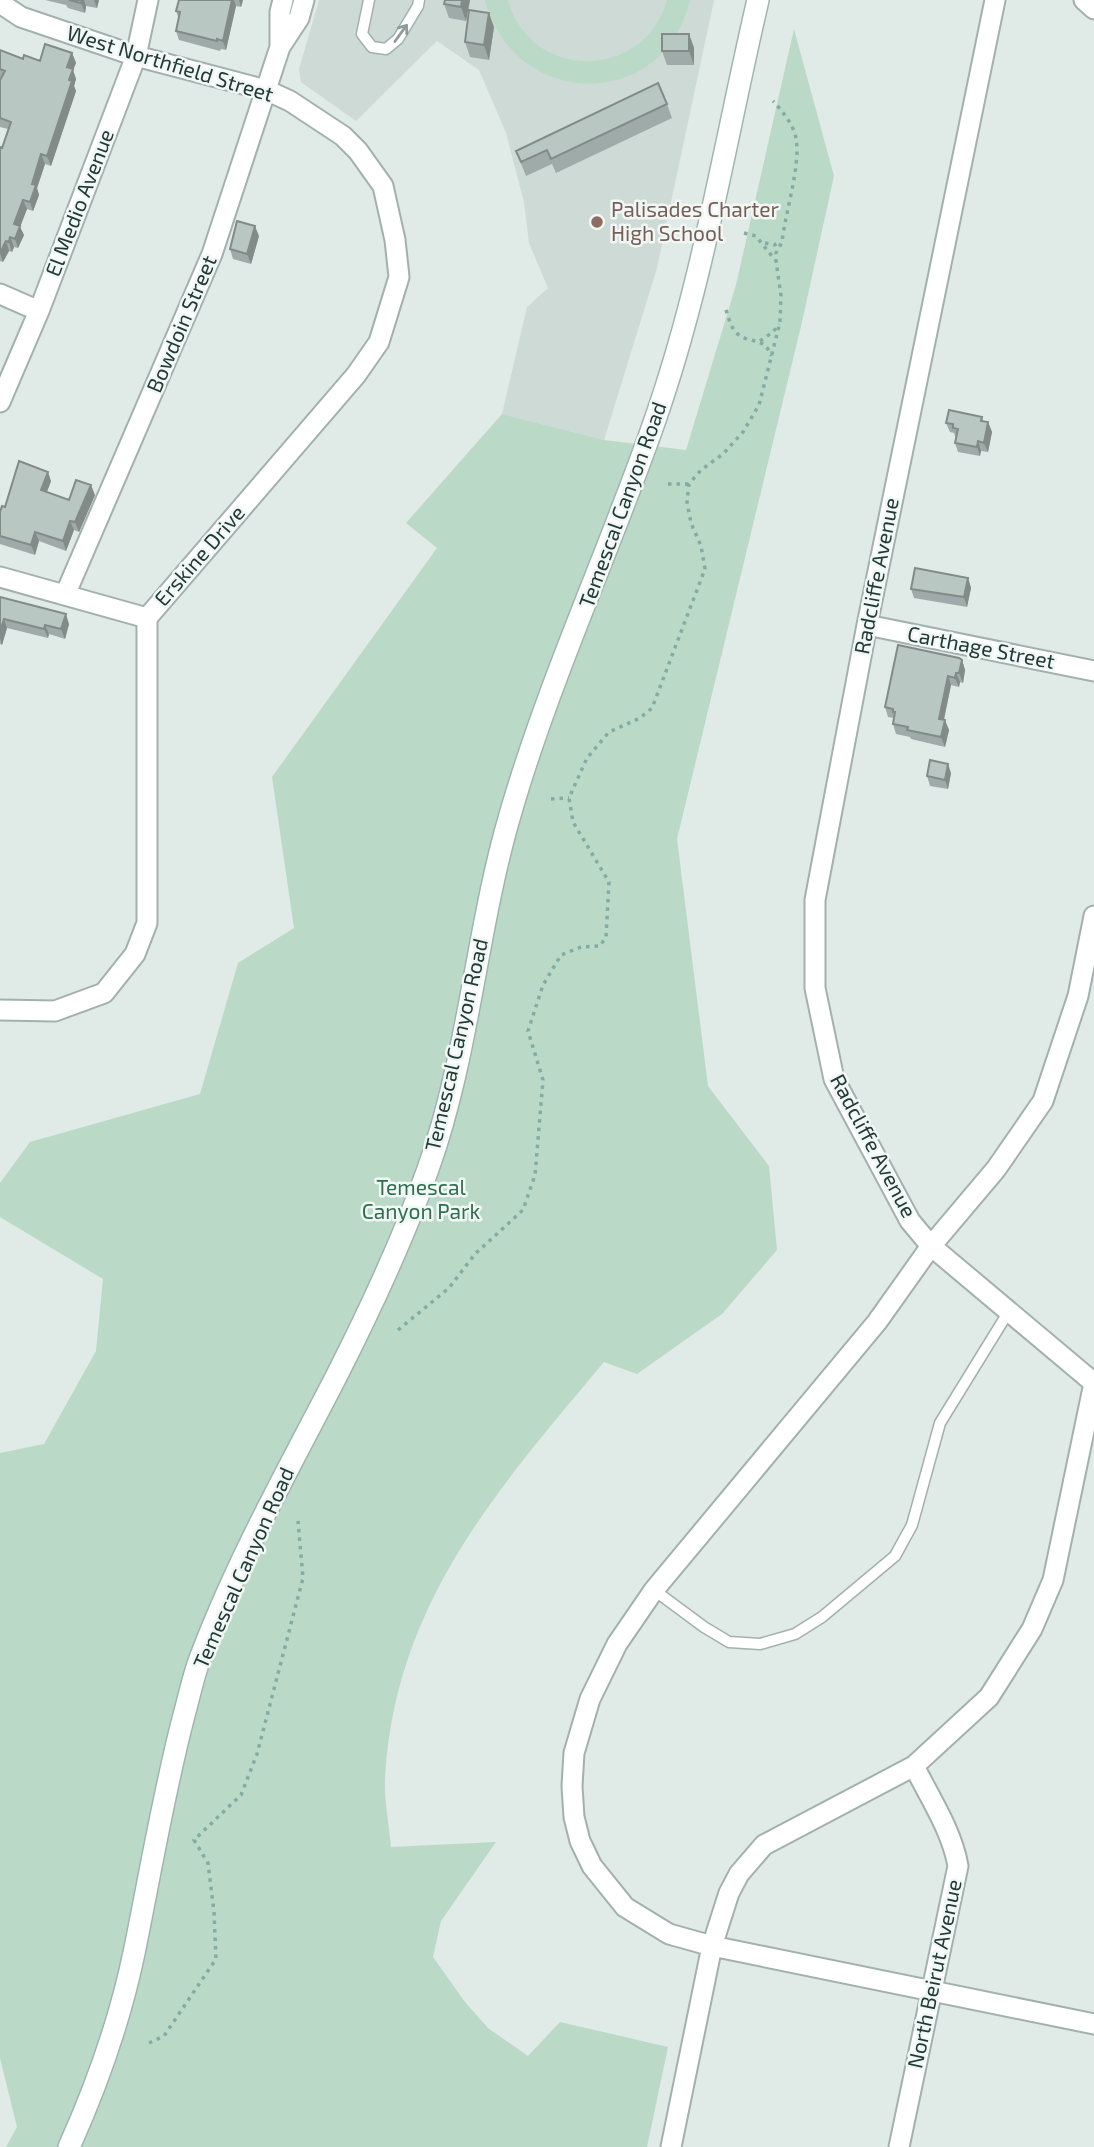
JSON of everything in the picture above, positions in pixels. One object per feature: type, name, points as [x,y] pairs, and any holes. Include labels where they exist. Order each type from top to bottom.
[{"type":"main road","name":"Temescal Canyon Road","points":[[69,2147],[110,2045],[132,1961],[172,1760],[197,1668],[225,1599],[267,1509],[339,1372],[390,1263],[429,1166],[454,1077],[490,892],[509,817],[529,753],[655,421],[677,354],[700,271],[758,0]]},
{"type":"street","name":"El Medio Avenue","points":[[0,402],[39,311],[136,56],[148,0]]},
{"type":"street","name":"Bowdoin Street","points":[[280,47],[280,12],[283,0]]},
{"type":"street","name":"Bowdoin Street","points":[[65,595],[212,254],[280,47],[299,18],[304,0]]},
{"type":"street","name":"Radcliffe Avenue","points":[[995,0],[867,625],[815,900],[815,988],[834,1079],[910,1221],[932,1246],[1094,1383]]},
{"type":"street","points":[[1084,0],[1094,9]]},
{"type":"street","name":"West Northfield Street","points":[[0,3],[21,17],[136,56],[266,90],[290,101],[343,136],[358,151],[383,186],[395,240]]},
{"type":"street","name":"Erskine Drive","points":[[0,1010],[55,1011],[104,993],[135,954],[147,923],[147,618],[356,375],[379,342],[399,277],[395,240]]},
{"type":"street","points":[[0,294],[39,311]]},
{"type":"street","points":[[0,577],[147,618]]},
{"type":"street","name":"Carthage Street","points":[[867,625],[1094,671]]},
{"type":"street","points":[[1094,916],[1078,996],[1043,1101],[996,1169],[932,1246],[877,1321],[654,1590],[617,1644],[590,1699],[574,1753],[572,1786],[574,1817],[580,1841],[592,1866],[625,1907],[669,1934],[712,1946],[1094,2024]]},
{"type":"street","points":[[671,2147],[712,1946],[729,1893],[739,1874],[764,1845],[914,1766],[989,1697],[1032,1629],[1053,1580],[1094,1383]]},
{"type":"street","name":"North Beirut Avenue","points":[[899,2147],[958,1866],[947,1833],[914,1766]]},
{"type":"lane","points":[[369,0],[362,34],[372,47],[386,49],[398,39],[419,0]]},
{"type":"lane","points":[[654,1590],[704,1628],[729,1642],[760,1644],[795,1634],[822,1617],[895,1556],[912,1525],[940,1423],[1009,1311]]},
{"type":"path","points":[[398,1330],[449,1288],[474,1254],[523,1210],[535,1175],[543,1080],[528,1031],[543,985],[561,956],[581,947],[600,946],[606,937],[609,882],[573,822],[569,798],[587,758],[609,732],[640,718],[652,708],[705,569],[701,546],[691,523],[687,502],[689,484],[743,432],[759,405],[772,358],[780,322],[781,296],[776,253],[782,242],[798,156],[796,136],[786,116],[774,101]]},
{"type":"path","points":[[744,233],[756,236],[768,245],[782,242]]},
{"type":"path","points":[[763,242],[776,261]]},
{"type":"path","points":[[726,310],[731,326],[741,336],[760,341],[768,348],[772,358]]},
{"type":"path","points":[[760,341],[773,332],[780,322]]},
{"type":"path","points":[[668,484],[689,484]]},
{"type":"path","points":[[551,799],[569,798]]},
{"type":"path","points":[[149,2043],[164,2036],[216,1959],[208,1863],[194,1840],[241,1795],[257,1754],[303,1578],[298,1521]]},
{"type":"shaded area","name":"Palisades Charter High School","points":[[319,0],[714,0],[657,268],[604,440],[502,414],[527,307],[548,288],[529,243],[524,202],[506,133],[479,70],[437,41],[356,121],[301,82],[299,69]]},
{"type":"green space","points":[[485,0],[508,0],[520,27],[539,46],[562,57],[588,61],[613,57],[636,46],[655,27],[667,0],[690,0],[675,37],[651,63],[621,79],[589,84],[556,78],[526,62],[501,36]]},
{"type":"green space","name":"Temescal Canyon Park","points":[[794,29],[834,176],[802,322],[677,839],[708,1086],[769,1166],[777,1250],[722,1314],[637,1374],[604,1362],[491,1503],[458,1552],[431,1603],[409,1657],[393,1715],[385,1778],[391,1847],[496,1842],[441,1921],[433,1957],[465,2002],[488,2028],[528,2056],[560,2022],[668,2047],[647,2147],[6,2147],[17,2127],[0,2058],[0,1453],[44,1444],[96,1351],[103,1279],[0,1217],[0,1183],[30,1142],[200,1094],[238,963],[294,928],[272,777],[437,548],[406,523],[502,414],[604,440],[686,450],[736,285]]},
{"type":"building","points":[[179,0],[232,0],[223,41],[176,31],[180,12],[176,11]]},
{"type":"building","points":[[445,0],[462,0],[461,7],[444,4]]},
{"type":"building","points":[[469,10],[489,13],[484,45],[465,42]]},
{"type":"building","points":[[662,34],[689,34],[689,51],[662,51]]},
{"type":"building","points":[[45,44],[72,53],[67,67],[73,69],[69,80],[72,81],[47,156],[41,154],[30,202],[23,200],[14,224],[20,226],[15,239],[10,237],[0,253],[0,147],[2,148],[11,122],[0,118],[0,80],[5,71],[0,69],[0,50],[23,59],[24,55],[40,61]]},
{"type":"building","points":[[658,83],[667,104],[551,159],[547,150],[521,162],[516,151]]},
{"type":"building","points":[[237,221],[255,226],[247,254],[230,249]]},
{"type":"building","points":[[949,410],[982,417],[981,421],[988,422],[984,443],[978,441],[977,447],[955,443],[958,429],[953,428],[953,424],[946,423]]},
{"type":"building","points":[[19,461],[48,472],[41,490],[69,500],[76,480],[91,485],[75,522],[70,521],[63,541],[35,532],[31,545],[0,536],[0,512],[2,506],[5,507]]},
{"type":"building","points":[[915,568],[968,578],[964,597],[911,589]]},
{"type":"building","points":[[0,597],[66,614],[61,629],[45,625],[44,629],[4,619],[0,632]]},
{"type":"building","points":[[898,645],[962,660],[955,678],[948,676],[939,719],[945,720],[941,737],[907,730],[908,727],[893,724],[895,712],[885,707]]},
{"type":"building","points":[[930,760],[948,764],[945,780],[927,776]]},
{"type":"place","name":"Palisades Charter High School","points":[[597,222]]}]
